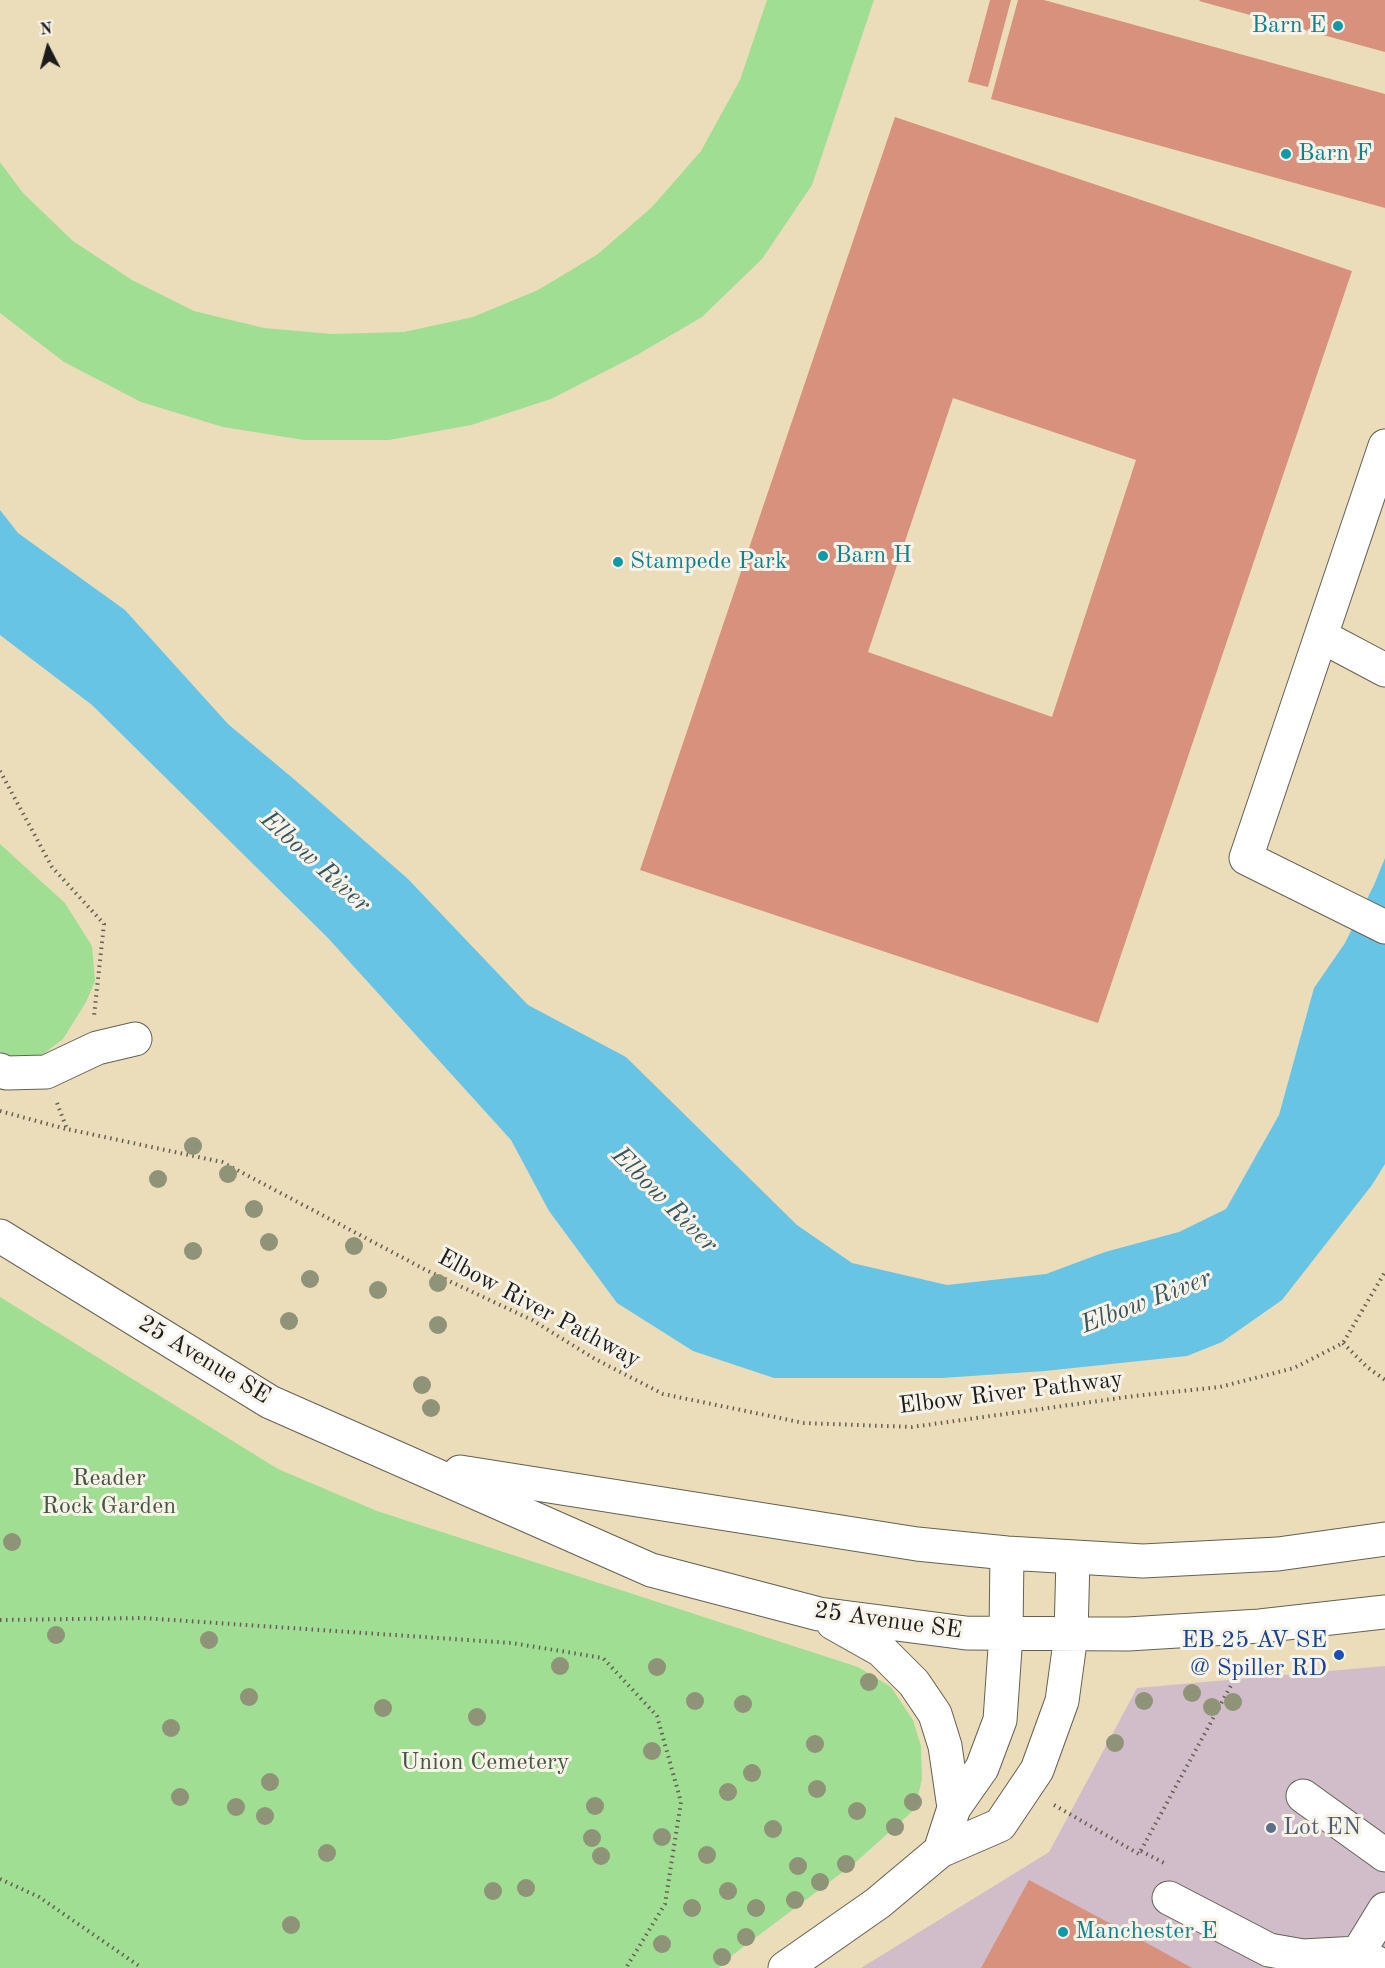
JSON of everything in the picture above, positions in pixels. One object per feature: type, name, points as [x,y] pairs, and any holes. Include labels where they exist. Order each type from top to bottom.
[{"type":"street","points":[[1385,446],[1246,858],[1302,888],[1385,927]]},
{"type":"street","points":[[1321,636],[1385,670]]},
{"type":"street","points":[[0,1070],[6,1073],[46,1072],[97,1048],[135,1039]]},
{"type":"street","name":"25 Avenue SE","points":[[0,1236],[270,1402],[651,1570],[819,1614],[966,1633],[1128,1634],[1260,1626],[1385,1612]]},
{"type":"street","name":"25 Avenue SE","points":[[417,1465],[917,1544],[1006,1553],[1143,1561],[1278,1554],[1385,1539]]},
{"type":"street","points":[[940,1851],[954,1808],[982,1768],[1000,1720],[1006,1634],[1006,1553]]},
{"type":"street","points":[[785,1968],[878,1902],[940,1851],[1000,1826],[1037,1770],[1062,1701],[1071,1635],[1073,1558]]},
{"type":"street","points":[[819,1614],[881,1650],[914,1683],[935,1714],[942,1735],[954,1808]]},
{"type":"street","points":[[1304,1796],[1385,1855]]},
{"type":"street","points":[[1169,1898],[1269,1950],[1303,1956],[1372,1960],[1385,1909]]},
{"type":"path","points":[[0,771],[52,867],[104,924],[94,1019]]},
{"type":"path","points":[[46,1072],[67,1129]]},
{"type":"path","name":"Elbow River Pathway","points":[[0,1111],[67,1129],[222,1162],[426,1270],[532,1320],[595,1359],[663,1394],[804,1423],[912,1427],[1134,1396],[1220,1387],[1294,1368],[1343,1343]]},
{"type":"path","points":[[1385,1272],[1343,1343],[1367,1367],[1385,1380]]},
{"type":"path","points":[[0,1620],[143,1618],[512,1643],[603,1658],[657,1716],[681,1802],[665,1904],[627,1968]]},
{"type":"path","points":[[1048,1802],[1139,1854],[1235,1678]]},
{"type":"path","points":[[0,1879],[39,1897],[142,1968]]},
{"type":"shaded area","points":[[1385,1666],[1385,1968],[861,1968],[1049,1852],[1137,1688]]},
{"type":"green space","points":[[767,0],[874,0],[812,185],[762,259],[702,317],[637,355],[551,399],[471,425],[389,440],[304,440],[223,427],[141,402],[64,362],[0,313],[0,162],[23,193],[73,241],[132,280],[194,311],[264,328],[332,334],[404,332],[473,317],[538,290],[598,254],[652,207],[701,151],[740,80]]},
{"type":"green space","points":[[0,844],[65,903],[92,946],[95,981],[86,1002],[63,1039],[38,1058],[0,1055]]},
{"type":"green space","name":"Union Cemetery","points":[[0,1297],[278,1469],[377,1511],[858,1667],[891,1687],[913,1720],[921,1746],[922,1779],[915,1809],[856,1862],[734,1954],[719,1968],[0,1968]]},
{"type":"water","name":"Elbow River","points":[[0,510],[18,533],[125,610],[228,724],[408,879],[528,1005],[626,1057],[797,1225],[852,1263],[947,1285],[1046,1274],[1105,1252],[1179,1232],[1226,1209],[1279,1115],[1314,988],[1345,943],[1385,858],[1385,1164],[1372,1185],[1282,1300],[1222,1342],[1187,1356],[1045,1371],[942,1378],[774,1378],[693,1351],[617,1303],[549,1211],[511,1140],[328,938],[92,705],[0,635]]},
{"type":"building","points":[[990,0],[1011,0],[988,87],[968,82]]},
{"type":"building","name":"Barn F","points":[[1018,0],[1044,0],[1385,94],[1385,208],[991,99]]},
{"type":"building","name":"Barn E","points":[[1385,0],[1385,52],[1199,1]]},
{"type":"building","name":"Barn H","points":[[895,117],[1352,271],[1098,1023],[640,870]],"holes":[[[953,398],[1136,460],[1052,717],[868,652]]]},
{"type":"building","name":"Manchester E","points":[[1029,1880],[1145,1942],[1192,1968],[981,1968]]},
{"type":"place","name":"Barn E","points":[[1338,26]]},
{"type":"place","name":"Barn F","points":[[1286,154]]},
{"type":"place","name":"Barn H","points":[[823,556]]},
{"type":"place","name":"Stampede Park","points":[[618,562]]},
{"type":"place","name":"EB 25 AV SE @ Spiller RD","points":[[1339,1655]]},
{"type":"place","name":"Lot EN","points":[[1271,1828]]},
{"type":"place","name":"Manchester E","points":[[1063,1932]]},
{"type":"park label","name":"Reader Rock Garden","points":[[109,1493]]}]
